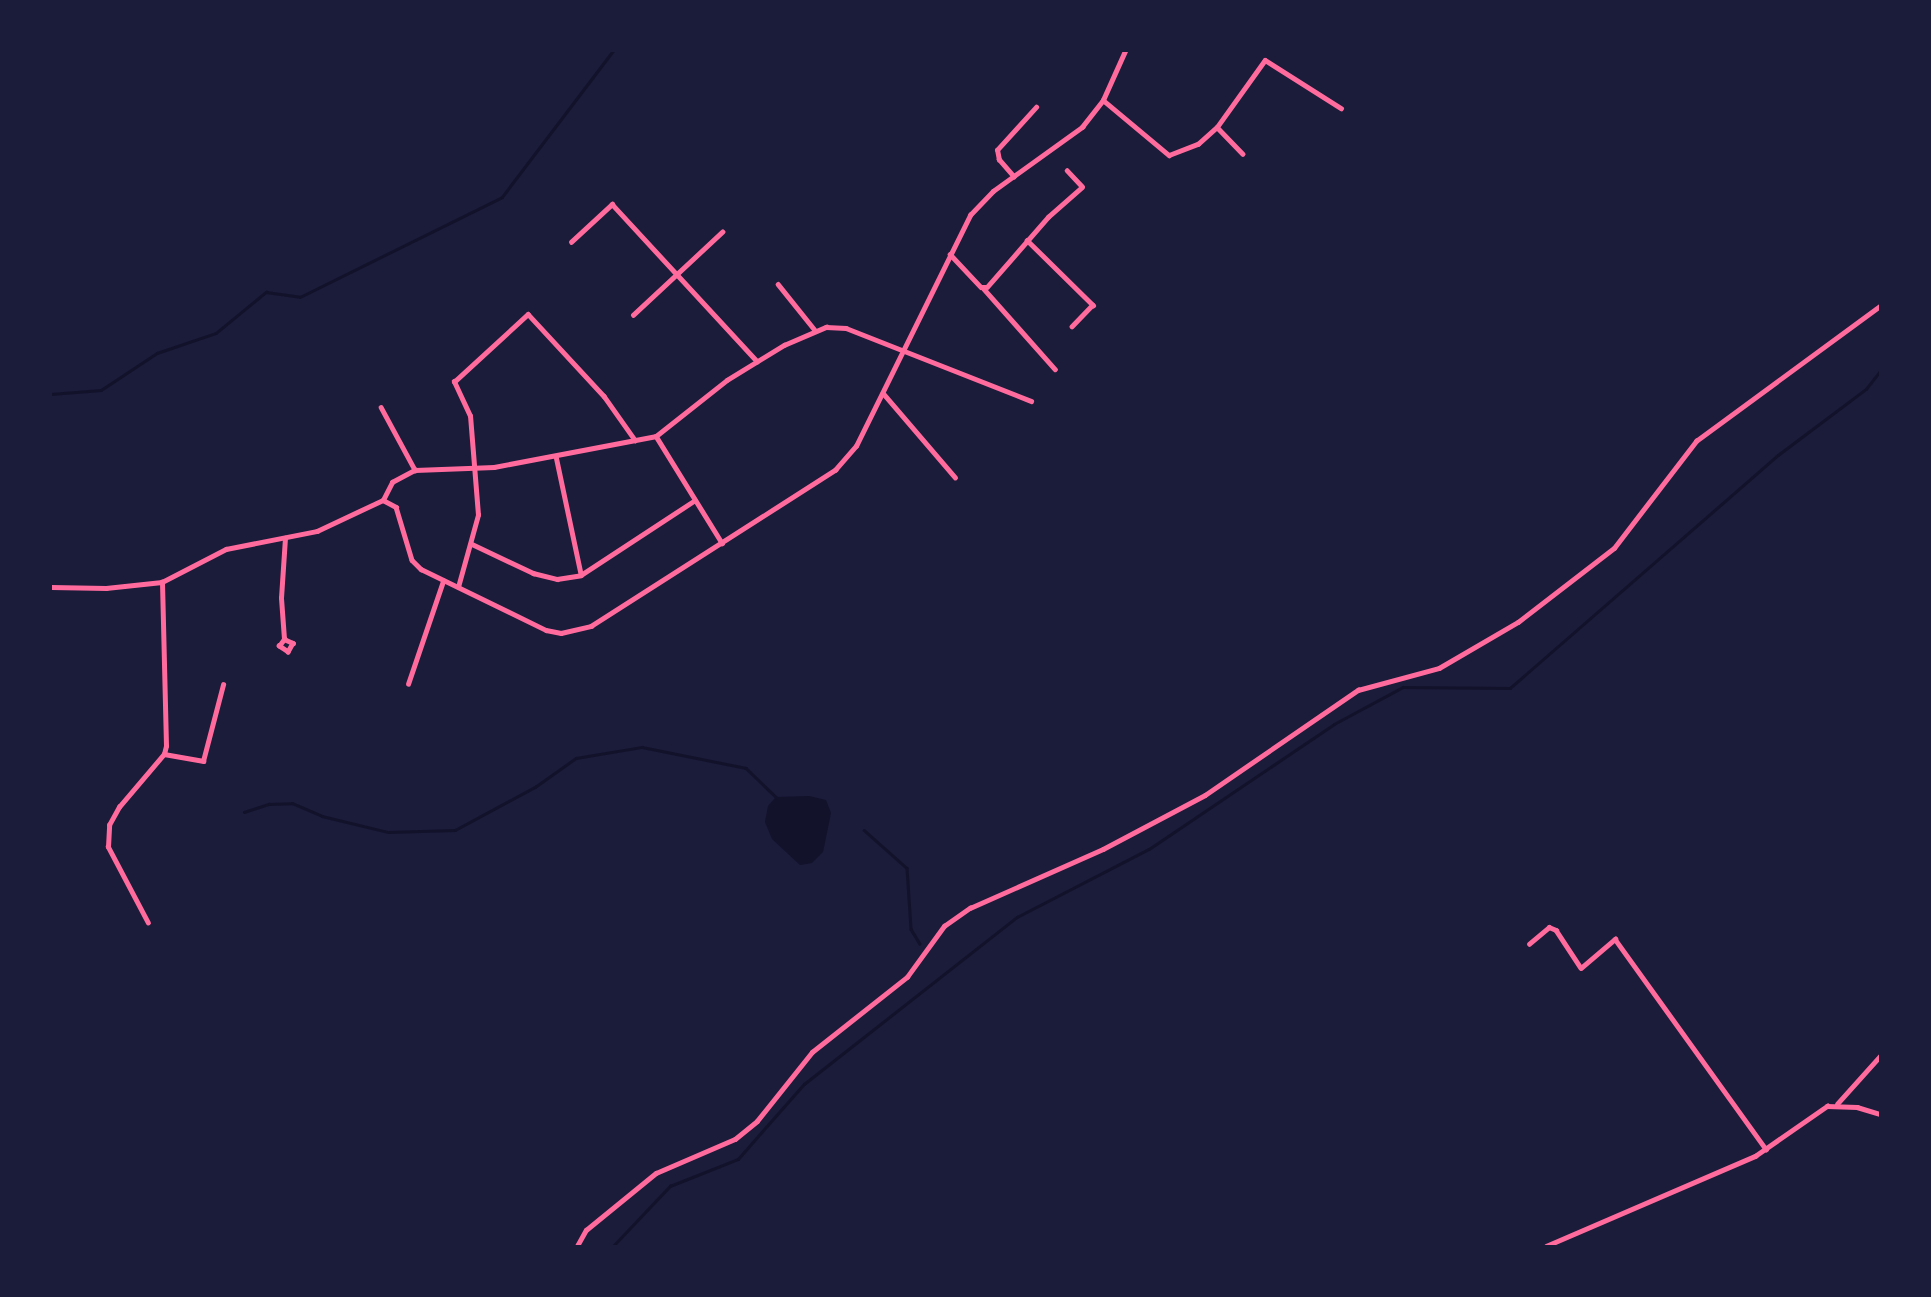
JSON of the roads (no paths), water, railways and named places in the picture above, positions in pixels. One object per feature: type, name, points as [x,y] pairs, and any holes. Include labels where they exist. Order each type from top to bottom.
[{"type":"street","points":[[383,499],[396,507],[412,560],[443,581],[546,629],[577,632],[835,470],[856,446],[970,215],[1014,177],[1063,144],[1103,100],[1125,51]]},
{"type":"street","points":[[1103,100],[1169,155],[1198,144],[1217,127],[1265,60],[1341,108]]},
{"type":"street","points":[[1014,177],[999,160],[997,149],[1036,107]]},
{"type":"street","points":[[1217,127],[1244,154]]},
{"type":"street","points":[[984,289],[1027,240],[1082,187],[1067,171]]},
{"type":"street","points":[[571,242],[612,204],[757,361]]},
{"type":"street","points":[[633,315],[722,232]]},
{"type":"street","points":[[1027,240],[1093,305],[1072,327]]},
{"type":"street","points":[[950,254],[1055,369]]},
{"type":"street","points":[[778,284],[814,329]]},
{"type":"street","points":[[577,1246],[586,1230],[656,1173],[735,1139],[757,1121],[812,1052],[907,977],[944,926],[970,908],[1103,849],[1205,795],[1357,690],[1439,668],[1518,622],[1614,548],[1696,441],[1880,306]]},
{"type":"street","points":[[458,587],[478,515],[470,416],[454,382],[528,314],[604,396],[635,440]]},
{"type":"street","points":[[51,587],[106,588],[162,582],[226,549],[285,538],[329,526],[383,499],[392,482],[415,470],[475,468],[556,456],[656,436],[720,384],[814,329],[846,328],[902,354],[1031,401]]},
{"type":"street","points":[[883,393],[955,477]]},
{"type":"street","points":[[381,407],[415,470]]},
{"type":"street","points":[[656,436],[722,543]]},
{"type":"street","points":[[556,456],[581,575]]},
{"type":"street","points":[[472,544],[533,573],[557,579],[581,575],[695,500]]},
{"type":"street","points":[[284,639],[285,538]]},
{"type":"street","points":[[408,684],[443,581]]},
{"type":"street","points":[[148,923],[108,847],[109,825],[137,781],[164,754],[166,657],[162,582]]},
{"type":"street","points":[[164,754],[203,761],[223,685]]},
{"type":"street","points":[[1529,944],[1549,927],[1556,930],[1581,968],[1615,939],[1766,1149]]},
{"type":"street","points":[[1546,1246],[1766,1149],[1820,1110],[1838,1104],[1880,1055]]},
{"type":"street","points":[[1838,1104],[1880,1114]]},
{"type":"waterway","points":[[51,394],[101,390],[157,353],[216,333],[266,292],[300,297],[502,197],[613,51]]},
{"type":"waterway","points":[[613,1246],[670,1186],[738,1159],[804,1084],[1017,917],[1149,849],[1334,724],[1403,687],[1510,688],[1778,455],[1866,389],[1880,371]]},
{"type":"waterway","points":[[244,812],[269,804],[292,803],[322,816],[388,832],[455,830],[535,787],[576,758],[642,747],[746,768],[776,797]]},
{"type":"waterway","points":[[864,830],[907,868],[911,929],[920,944]]}]
